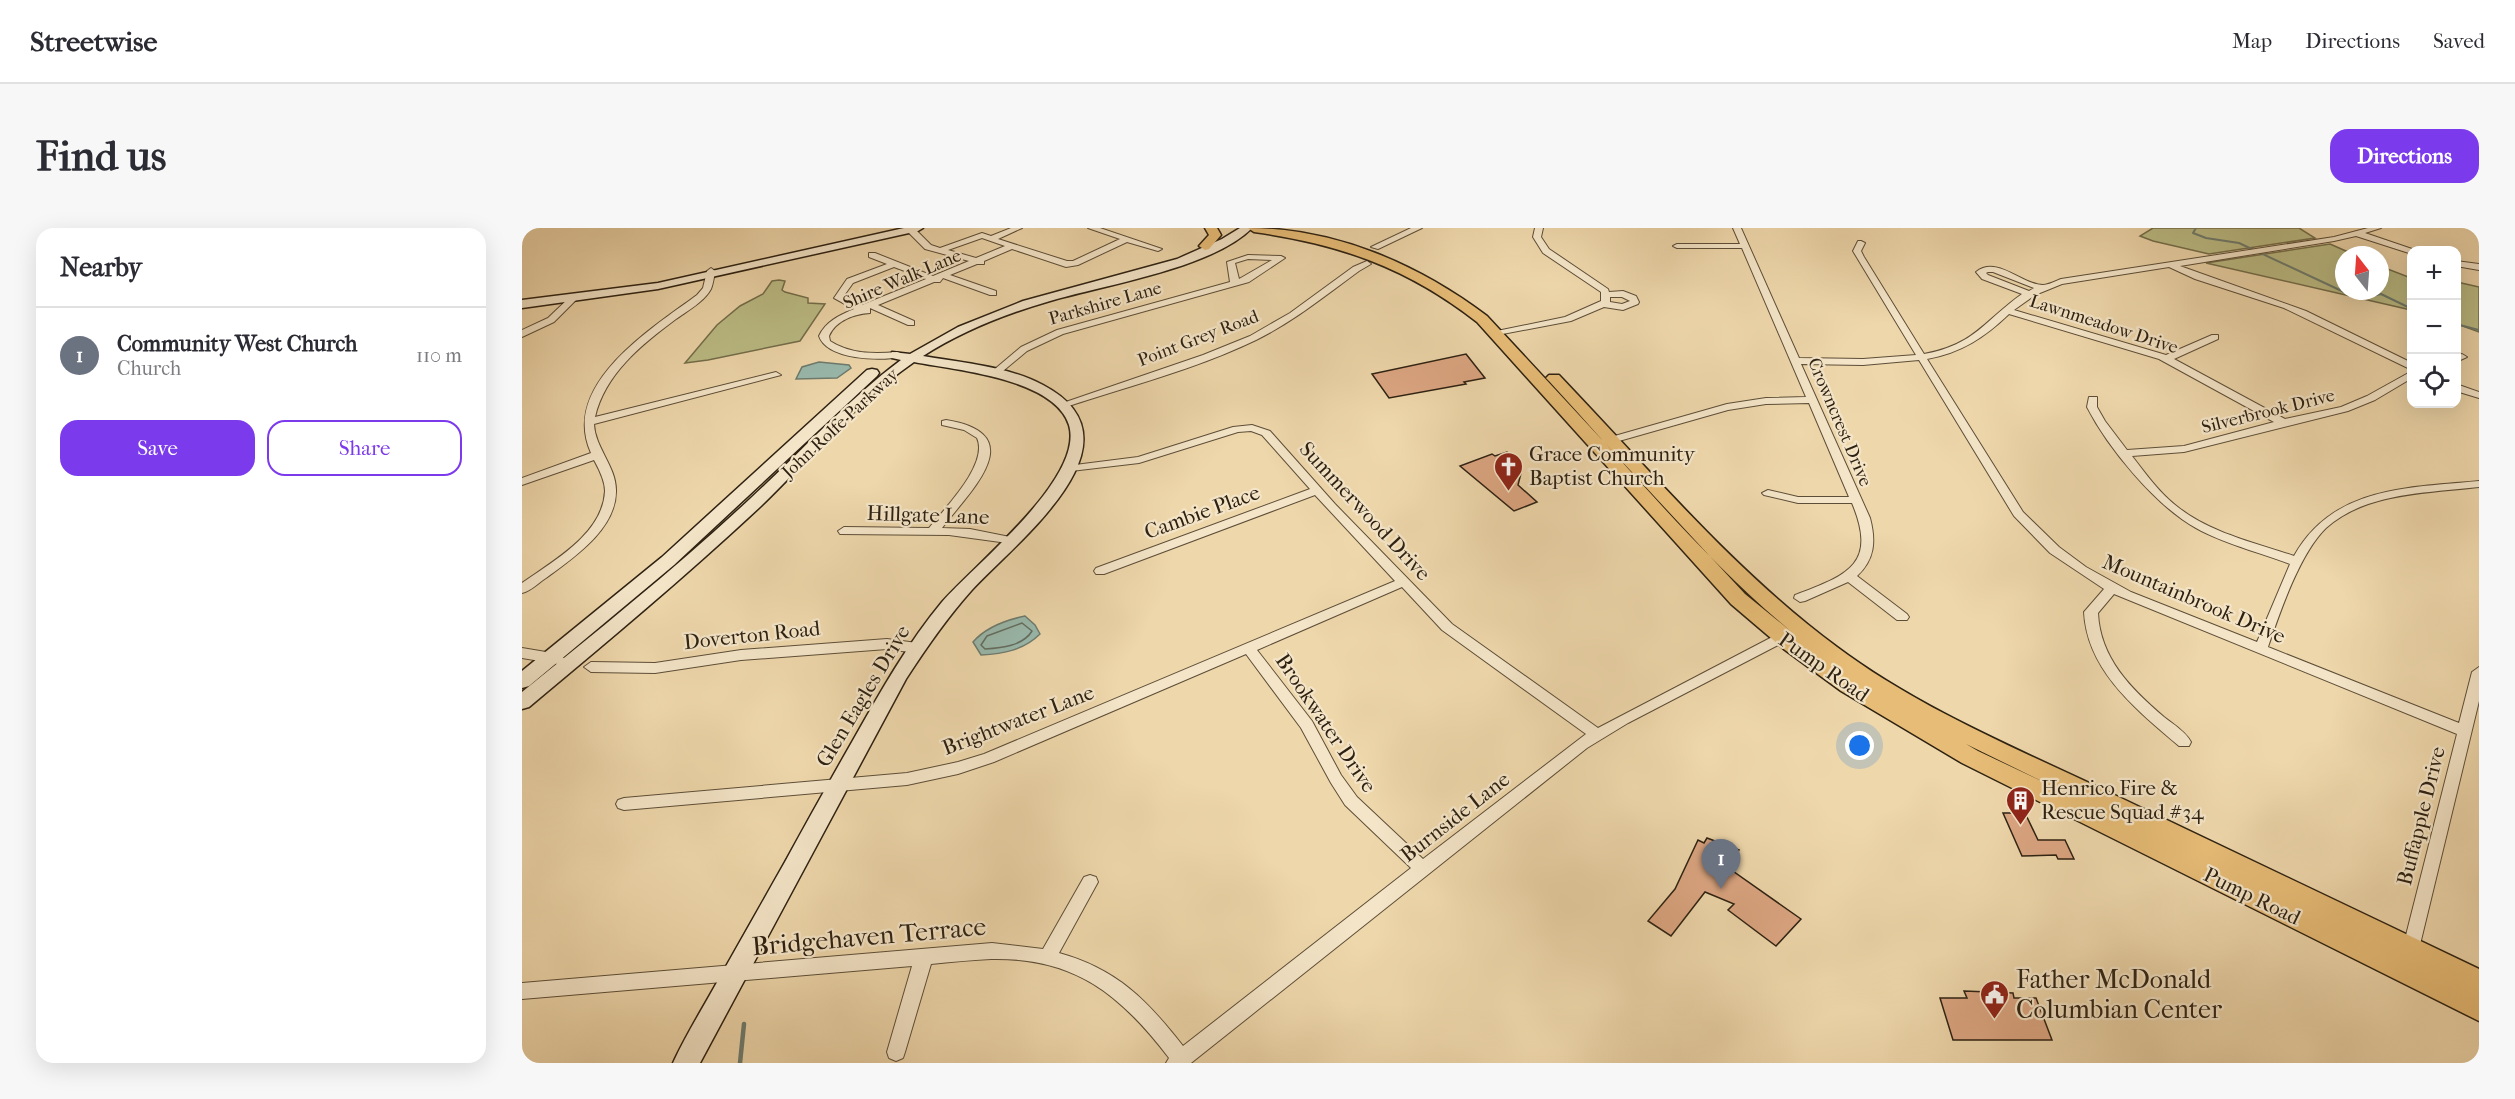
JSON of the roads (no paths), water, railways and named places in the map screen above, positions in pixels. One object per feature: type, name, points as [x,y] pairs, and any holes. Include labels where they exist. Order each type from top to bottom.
[{"type":"main road","points":[[710,273],[891,228]]},
{"type":"main road","points":[[1205,246],[1215,235],[1210,228]]},
{"type":"main road","name":"John Rolfe Parkway","points":[[522,681],[668,561],[857,386],[948,327],[1010,302],[1049,290],[1148,267],[1205,246],[1237,228]]},
{"type":"main road","name":"John Rolfe Parkway","points":[[522,702],[717,537],[903,357],[1003,312],[1062,294],[1157,271],[1215,248],[1247,228]]},
{"type":"main road","name":"Pump Road","points":[[1254,228],[1332,242],[1395,264],[1460,301],[1503,332]]},
{"type":"main road","name":"Pump Road","points":[[1309,228],[1375,247],[1469,294],[1604,442],[1732,569],[1772,606],[1833,654],[1892,693],[1974,738],[2408,960],[2479,1008]]},
{"type":"main road","points":[[522,304],[638,288],[914,229]]},
{"type":"main road","name":"Glen Eagles Drive","points":[[686,1063],[880,705],[917,648],[957,596],[1054,496],[1071,468],[1077,452],[1078,439],[1075,424],[1062,405],[1040,388],[994,374],[903,357]]},
{"type":"main road","name":"Pump Road","points":[[1604,442],[1724,586],[1781,638],[1853,689],[1915,728],[2408,960],[2479,983]]},
{"type":"street","points":[[991,239],[1018,228]]},
{"type":"street","points":[[1092,228],[1158,249]]},
{"type":"street","points":[[1375,247],[1418,228]]},
{"type":"street","points":[[1539,228],[1538,237],[1546,250],[1605,291],[1607,295]]},
{"type":"street","name":"Crowncrest Drive","points":[[1737,228],[1868,529],[1870,547],[1850,577]]},
{"type":"street","points":[[2343,228],[2407,250]]},
{"type":"street","points":[[1795,361],[1885,360],[1921,357],[1971,342],[2029,294],[2042,288],[2075,279],[2359,234],[2377,228]]},
{"type":"street","points":[[914,229],[928,247],[981,262]]},
{"type":"street","points":[[939,251],[982,235],[1066,264],[1127,239]]},
{"type":"street","name":"Mountainbrook Drive","points":[[1861,243],[1857,250],[1860,257],[2025,522],[2067,561],[2112,588],[2465,731]]},
{"type":"street","points":[[1677,246],[1745,246]]},
{"type":"street","name":"Shire Walk Lane","points":[[903,357],[883,357],[838,349],[826,342],[824,336],[833,323],[1016,247]]},
{"type":"street","points":[[872,255],[894,264],[993,293]]},
{"type":"street","name":"Parkshire Lane","points":[[994,374],[1023,350],[1059,332],[1235,283],[1251,278],[1281,258],[1248,257],[1231,262],[1235,283]]},
{"type":"street","points":[[894,264],[846,284],[838,298],[911,323]]},
{"type":"street","name":"Point Grey Road","points":[[1062,405],[1223,350],[1254,337],[1284,321],[1356,269],[1367,264]]},
{"type":"street","points":[[2169,264],[2203,280],[2294,309],[2407,365]]},
{"type":"street","points":[[2461,264],[2479,267]]},
{"type":"street","points":[[2029,294],[1985,277],[1980,272],[1995,270],[2042,288]]},
{"type":"street","points":[[522,589],[579,545],[604,515],[612,498],[613,488],[591,442],[589,422],[594,403],[610,374],[636,347],[700,297],[708,288],[710,273]]},
{"type":"street","points":[[1503,332],[1563,319],[1603,304],[1623,307],[1635,302],[1627,295],[1607,295]]},
{"type":"street","points":[[1603,304],[1607,295]]},
{"type":"street","points":[[522,333],[552,320],[573,298]]},
{"type":"street","name":"Lawnmeadow Drive","points":[[2008,311],[2166,359],[2284,423]]},
{"type":"street","points":[[2166,359],[2215,337]]},
{"type":"street","points":[[589,422],[776,375]]},
{"type":"street","name":"Silverbrook Drive","points":[[2124,453],[2184,449],[2357,405],[2407,377]]},
{"type":"street","points":[[2461,388],[2479,394]]},
{"type":"street","points":[[2093,399],[2094,414],[2165,503],[2187,519],[2212,531],[2298,562]]},
{"type":"street","points":[[1604,442],[1727,406],[1766,401],[1812,400]]},
{"type":"street","points":[[932,532],[977,474],[983,464],[986,450],[982,437],[973,428],[946,423]]},
{"type":"street","name":"Summerwood Drive","points":[[1071,468],[1127,463],[1231,431],[1252,428],[1266,433],[1403,582],[1455,633],[1596,734]]},
{"type":"street","points":[[522,482],[597,455]]},
{"type":"street","points":[[2261,649],[2272,617],[2298,562],[2311,538],[2322,526],[2351,508],[2393,495],[2479,484]]},
{"type":"street","name":"Cambie Place","points":[[1100,571],[1317,490]]},
{"type":"street","points":[[1768,493],[1798,500],[1855,500]]},
{"type":"street","name":"Hillgate Lane","points":[[844,531],[989,535],[1011,541]]},
{"type":"street","points":[[1800,598],[1850,577],[1902,617]]},
{"type":"street","name":"Brightwater Lane","points":[[624,804],[906,779],[958,768],[989,758],[1403,582]]},
{"type":"street","points":[[2112,588],[2091,612],[2091,633],[2100,651],[2126,689],[2184,742]]},
{"type":"street","name":"Burnside Lane","points":[[1178,1061],[1596,734],[1781,638]]},
{"type":"street","name":"Doverton Road","points":[[591,667],[655,668],[741,655],[887,644],[917,648]]},
{"type":"street","name":"Brookwater Drive","points":[[1248,648],[1307,726],[1336,779],[1351,801],[1423,869]]},
{"type":"street","points":[[522,653],[572,661]]},
{"type":"street","name":"Buffapple Drive","points":[[2408,960],[2479,672]]},
{"type":"street","points":[[1048,957],[1090,882]]},
{"type":"street","name":"Bridgehaven Terrace","points":[[522,991],[992,951],[1048,957],[1070,962],[1107,980],[1137,1005],[1178,1061]]},
{"type":"street","points":[[896,1052],[924,956]]},
{"type":"water","points":[[819,362],[849,365],[851,368],[837,378],[796,379],[802,367]]},
{"type":"water","points":[[1025,616],[1035,625],[1040,634],[1027,644],[1013,650],[981,655],[973,642],[978,637],[997,625]]},
{"type":"waterway","points":[[2196,228],[2193,233],[2206,238],[2239,243],[2344,292],[2361,298],[2381,294],[2407,307]]},
{"type":"waterway","points":[[2461,325],[2479,330]]},
{"type":"waterway","points":[[740,1063],[744,1024]]},
{"type":"place","name":"Grace Community Baptist Church","points":[[1508,492]]},
{"type":"place","name":"Henrico Fire & Rescue Squad #34","points":[[2020,826]]},
{"type":"place","name":"Community West Church","points":[[1721,889]]},
{"type":"place","name":"Father McDonald Columbian Center","points":[[1995,1020]]}]
